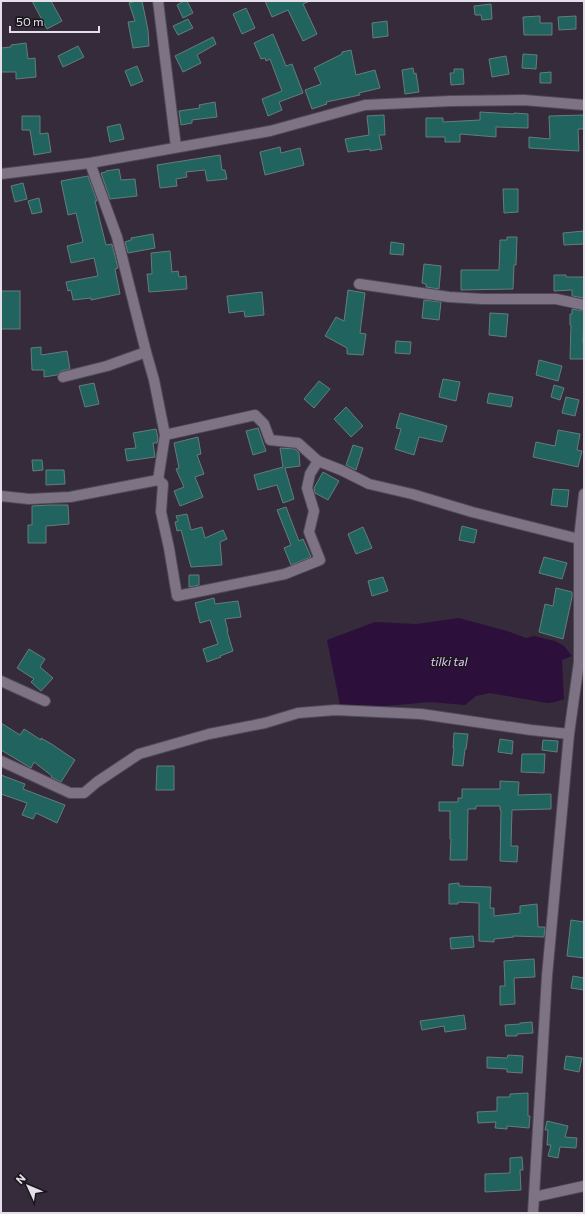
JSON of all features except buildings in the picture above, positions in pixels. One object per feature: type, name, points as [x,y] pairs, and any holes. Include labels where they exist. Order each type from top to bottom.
[{"type":"street","points":[[158,1],[176,148]]},
{"type":"street","points":[[1,174],[90,163],[270,131],[364,105],[451,101],[524,100],[584,105]]},
{"type":"street","points":[[90,163],[117,237],[154,380],[165,435],[158,480]]},
{"type":"street","points":[[358,284],[449,297],[484,300],[556,299],[584,305]]},
{"type":"street","points":[[63,378],[107,366],[146,352]]},
{"type":"street","points":[[165,435],[255,415],[264,424],[270,440],[298,443],[318,461],[341,470],[369,484],[412,494],[472,512],[579,539]]},
{"type":"street","points":[[1,496],[29,499],[70,497],[158,480],[163,484],[162,512],[177,596],[285,574],[320,560],[309,532],[314,511],[307,488],[310,474],[318,461]]},
{"type":"street","points":[[533,1213],[546,976],[569,734],[582,664],[579,539],[584,494]]},
{"type":"street","points":[[1,681],[45,701]]},
{"type":"street","points":[[1,762],[70,793],[84,793],[97,782],[139,754],[209,734],[265,723],[298,713],[335,710],[421,714],[569,734]]},
{"type":"street","points":[[534,1197],[584,1186]]},
{"type":"water","name":"tilki tal","points":[[459,618],[507,631],[526,638],[534,636],[555,641],[564,646],[572,656],[562,660],[564,699],[547,703],[490,693],[476,696],[465,705],[429,702],[387,706],[340,705],[327,640],[375,622],[416,624]]}]
